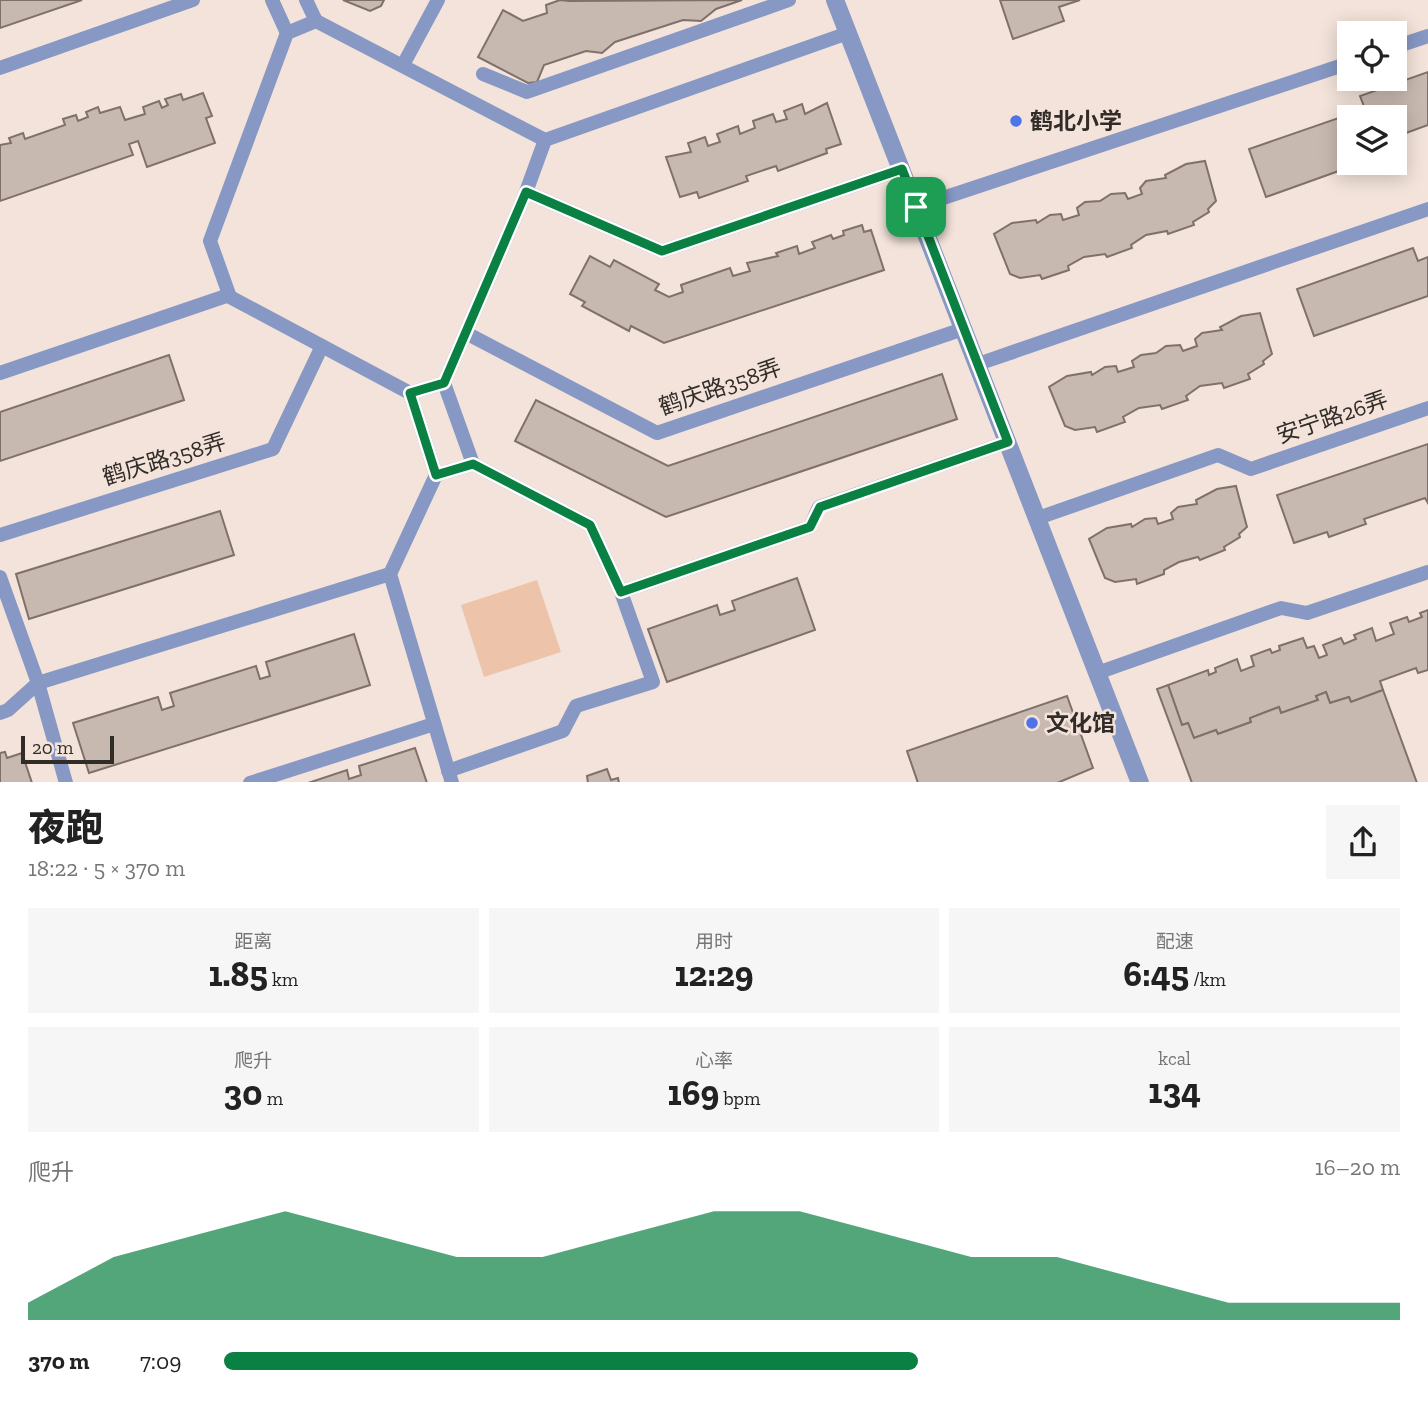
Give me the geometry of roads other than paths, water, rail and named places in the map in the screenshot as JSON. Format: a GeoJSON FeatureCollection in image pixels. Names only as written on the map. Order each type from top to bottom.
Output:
{"type":"FeatureCollection","features":[{"type":"Feature","properties":{"kind":"street"},"geometry":{"type":"LineString","coordinates":[[835,0],[1140,782]]}},
{"type":"Feature","properties":{"kind":"lane"},"geometry":{"type":"LineString","coordinates":[[0,68],[193,0]]}},
{"type":"Feature","properties":{"kind":"lane"},"geometry":{"type":"LineString","coordinates":[[272,0],[287,33],[210,241],[229,295],[410,393],[436,475],[390,574],[450,776],[563,731],[576,706],[653,682],[621,592],[590,525],[473,464],[444,383],[526,192],[545,140]]}},
{"type":"Feature","properties":{"kind":"lane"},"geometry":{"type":"LineString","coordinates":[[306,0],[316,21],[545,140],[848,33]]}},
{"type":"Feature","properties":{"kind":"lane"},"geometry":{"type":"LineString","coordinates":[[403,65],[438,0]]}},
{"type":"Feature","properties":{"kind":"lane"},"geometry":{"type":"LineString","coordinates":[[483,74],[527,92],[789,0]]}},
{"type":"Feature","properties":{"kind":"lane"},"geometry":{"type":"LineString","coordinates":[[287,33],[316,21]]}},
{"type":"Feature","properties":{"kind":"lane"},"geometry":{"type":"LineString","coordinates":[[1407,43],[1428,36]]}},
{"type":"Feature","properties":{"kind":"lane"},"geometry":{"type":"LineString","coordinates":[[916,207],[1337,67]]}},
{"type":"Feature","properties":{"kind":"lane"},"geometry":{"type":"LineString","coordinates":[[526,192],[662,251],[902,169]]}},
{"type":"Feature","properties":{"kind":"lane"},"geometry":{"type":"LineString","coordinates":[[978,364],[1428,209]]}},
{"type":"Feature","properties":{"kind":"lane"},"geometry":{"type":"LineString","coordinates":[[0,373],[229,295]]}},
{"type":"Feature","properties":{"kind":"lane","name":"鹤庆路358弄"},"geometry":{"type":"LineString","coordinates":[[466,333],[657,433],[963,329]]}},
{"type":"Feature","properties":{"kind":"lane","name":"鹤庆路358弄"},"geometry":{"type":"LineString","coordinates":[[0,535],[273,449],[322,346]]}},
{"type":"Feature","properties":{"kind":"lane"},"geometry":{"type":"LineString","coordinates":[[410,393],[444,383]]}},
{"type":"Feature","properties":{"kind":"lane","name":"安宁路26弄"},"geometry":{"type":"LineString","coordinates":[[1038,518],[1219,455],[1251,469],[1428,408]]}},
{"type":"Feature","properties":{"kind":"lane"},"geometry":{"type":"LineString","coordinates":[[621,592],[810,527],[820,507],[1008,442]]}},
{"type":"Feature","properties":{"kind":"lane"},"geometry":{"type":"LineString","coordinates":[[436,475],[473,464]]}},
{"type":"Feature","properties":{"kind":"lane"},"geometry":{"type":"LineString","coordinates":[[1097,673],[1281,608],[1307,613],[1428,572]]}},
{"type":"Feature","properties":{"kind":"lane"},"geometry":{"type":"LineString","coordinates":[[0,713],[8,710],[38,683],[390,574]]}},
{"type":"Feature","properties":{"kind":"lane"},"geometry":{"type":"LineString","coordinates":[[0,578],[38,683],[66,782]]}},
{"type":"Feature","properties":{"kind":"lane"},"geometry":{"type":"LineString","coordinates":[[250,782],[434,724]]}},
{"type":"Feature","properties":{"kind":"place","name":"鹤北小学"},"geometry":{"type":"Point","coordinates":[1016,121]}},
{"type":"Feature","properties":{"kind":"place","name":"文化馆"},"geometry":{"type":"Point","coordinates":[1032,723]}}]}
